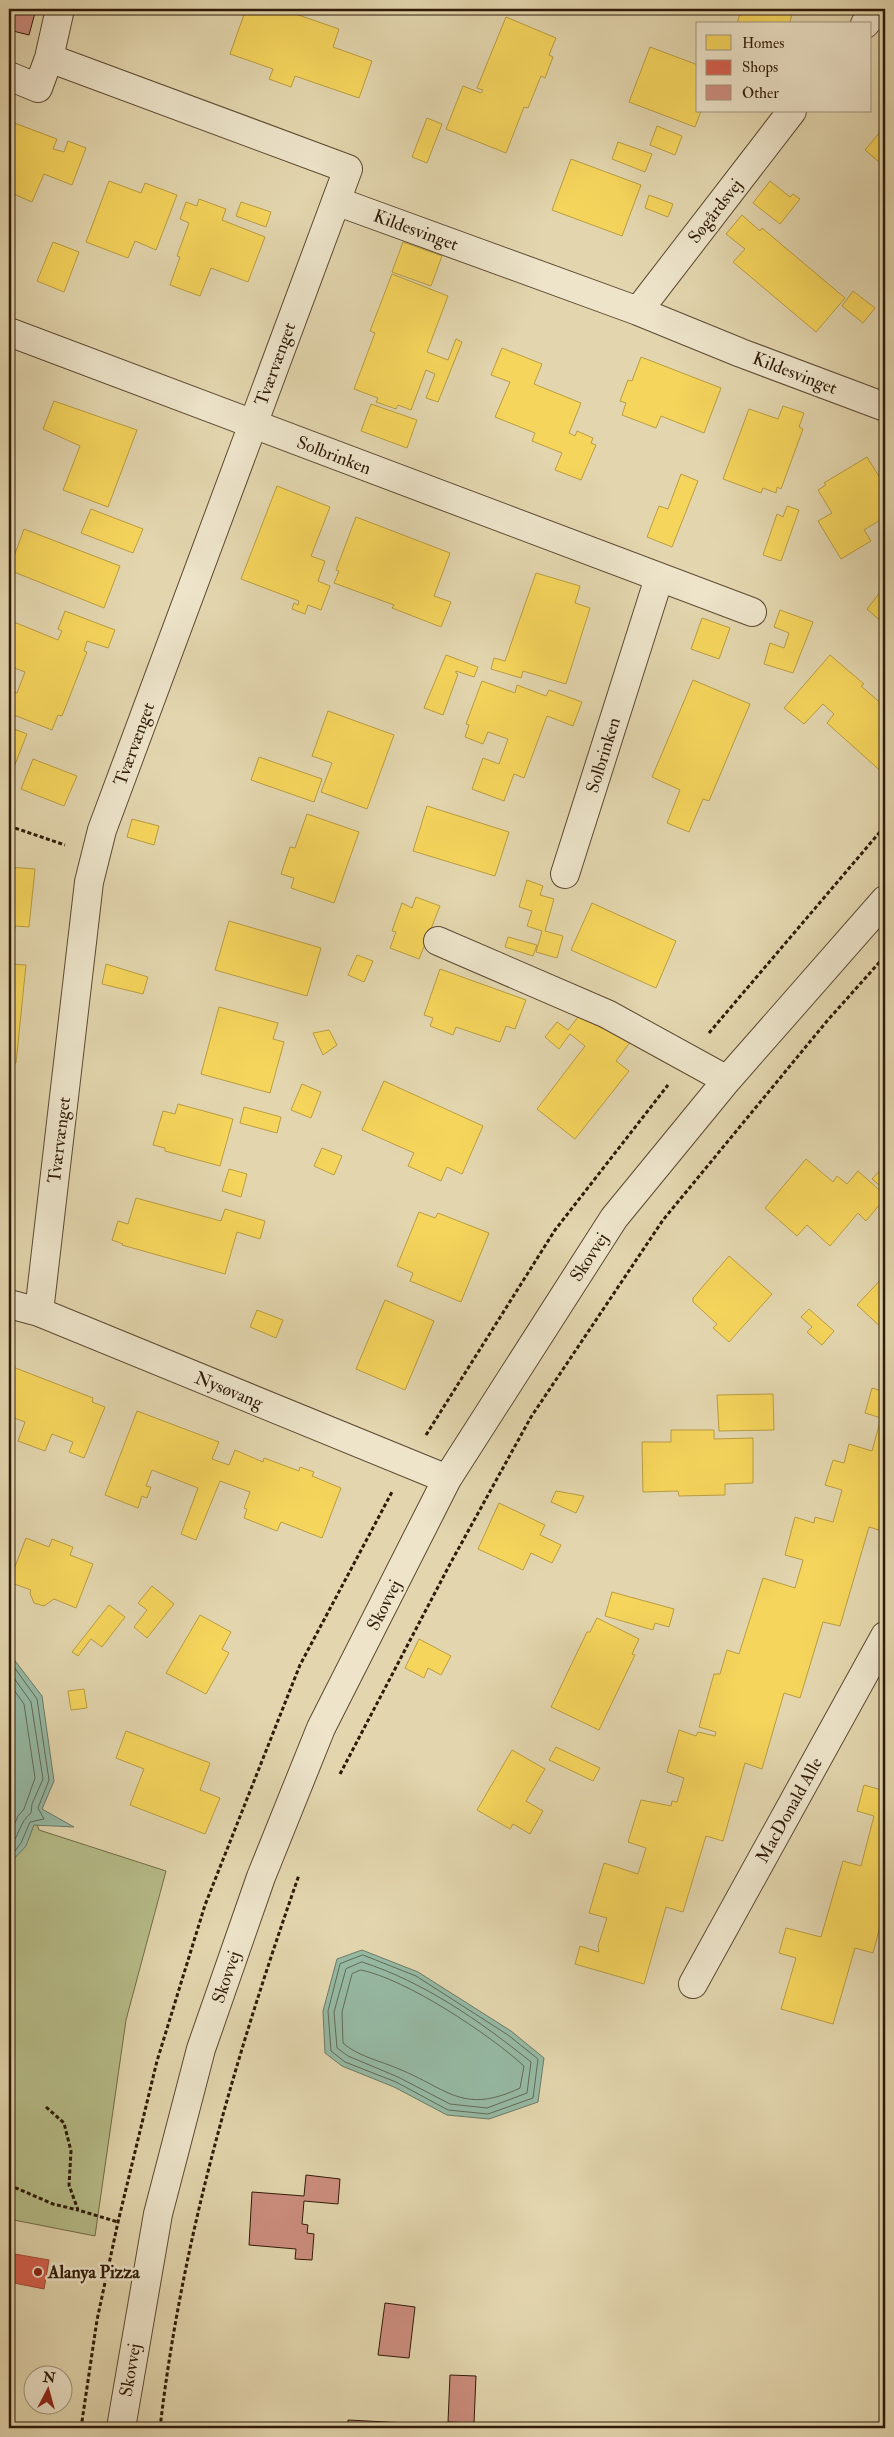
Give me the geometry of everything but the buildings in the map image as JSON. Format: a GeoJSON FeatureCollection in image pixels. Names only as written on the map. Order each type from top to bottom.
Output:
{"type":"FeatureCollection","features":[{"type":"Feature","properties":{"kind":"street"},"geometry":{"type":"LineString","coordinates":[[9,76],[38,88],[48,58],[60,9]]}},
{"type":"Feature","properties":{"kind":"street"},"geometry":{"type":"LineString","coordinates":[[867,22],[878,9]]}},
{"type":"Feature","properties":{"kind":"street"},"geometry":{"type":"LineString","coordinates":[[48,58],[348,169],[336,201]]}},
{"type":"Feature","properties":{"kind":"street","name":"Søgårdsvej"},"geometry":{"type":"LineString","coordinates":[[638,311],[791,112]]}},
{"type":"Feature","properties":{"kind":"street","name":"Kildesvinget"},"geometry":{"type":"LineString","coordinates":[[336,201],[638,311],[741,353],[885,407]]}},
{"type":"Feature","properties":{"kind":"street","name":"Tværvænget"},"geometry":{"type":"LineString","coordinates":[[39,1312],[89,882],[102,830],[336,201]]}},
{"type":"Feature","properties":{"kind":"street","name":"Solbrinken"},"geometry":{"type":"LineString","coordinates":[[9,332],[752,612]]}},
{"type":"Feature","properties":{"kind":"street","name":"Solbrinken"},"geometry":{"type":"LineString","coordinates":[[565,874],[659,578]]}},
{"type":"Feature","properties":{"kind":"street","name":"Skovvej"},"geometry":{"type":"LineString","coordinates":[[121,2428],[155,2232],[201,2049],[261,1877],[321,1728],[447,1479],[614,1218],[727,1080],[885,900]]}},
{"type":"Feature","properties":{"kind":"street"},"geometry":{"type":"LineString","coordinates":[[438,941],[607,1014],[727,1080]]}},
{"type":"Feature","properties":{"kind":"street","name":"Nysøvang"},"geometry":{"type":"LineString","coordinates":[[9,1304],[39,1312],[447,1479]]}},
{"type":"Feature","properties":{"kind":"street","name":"MacDonald Alle"},"geometry":{"type":"LineString","coordinates":[[694,1984],[885,1636]]}},
{"type":"Feature","properties":{"kind":"path"},"geometry":{"type":"LineString","coordinates":[[9,826],[96,855]]}},
{"type":"Feature","properties":{"kind":"path"},"geometry":{"type":"LineString","coordinates":[[338,1777],[450,1564],[531,1417],[663,1220],[828,1021],[885,956]]}},
{"type":"Feature","properties":{"kind":"path"},"geometry":{"type":"LineString","coordinates":[[160,2428],[165,2379],[198,2204],[255,2002],[302,1866]]}},
{"type":"Feature","properties":{"kind":"path"},"geometry":{"type":"LineString","coordinates":[[46,2107],[64,2124],[71,2151],[68,2185],[78,2210]]}},
{"type":"Feature","properties":{"kind":"path"},"geometry":{"type":"LineString","coordinates":[[9,2185],[53,2204],[155,2232],[192,2239]]}},
{"type":"Feature","properties":{"kind":"shaded area"},"geometry":{"type":"Polygon","coordinates":[[[9,1738],[39,1830],[166,1871],[126,2020],[95,2236],[9,2219],[9,1738]]]}},
{"type":"Feature","properties":{"kind":"water"},"geometry":{"type":"Polygon","coordinates":[[[9,1653],[42,1696],[54,1781],[42,1809],[74,1827],[34,1825],[26,1846],[9,1864],[9,1653]]]}},
{"type":"Feature","properties":{"kind":"water"},"geometry":{"type":"Polygon","coordinates":[[[362,1950],[418,1972],[511,2031],[544,2058],[538,2102],[489,2119],[447,2115],[394,2087],[342,2066],[325,2053],[323,2011],[337,1959],[362,1950]]]}},
{"type":"Feature","properties":{"kind":"place","name":"Alanya Pizza"},"geometry":{"type":"Point","coordinates":[38,2272]}}]}
